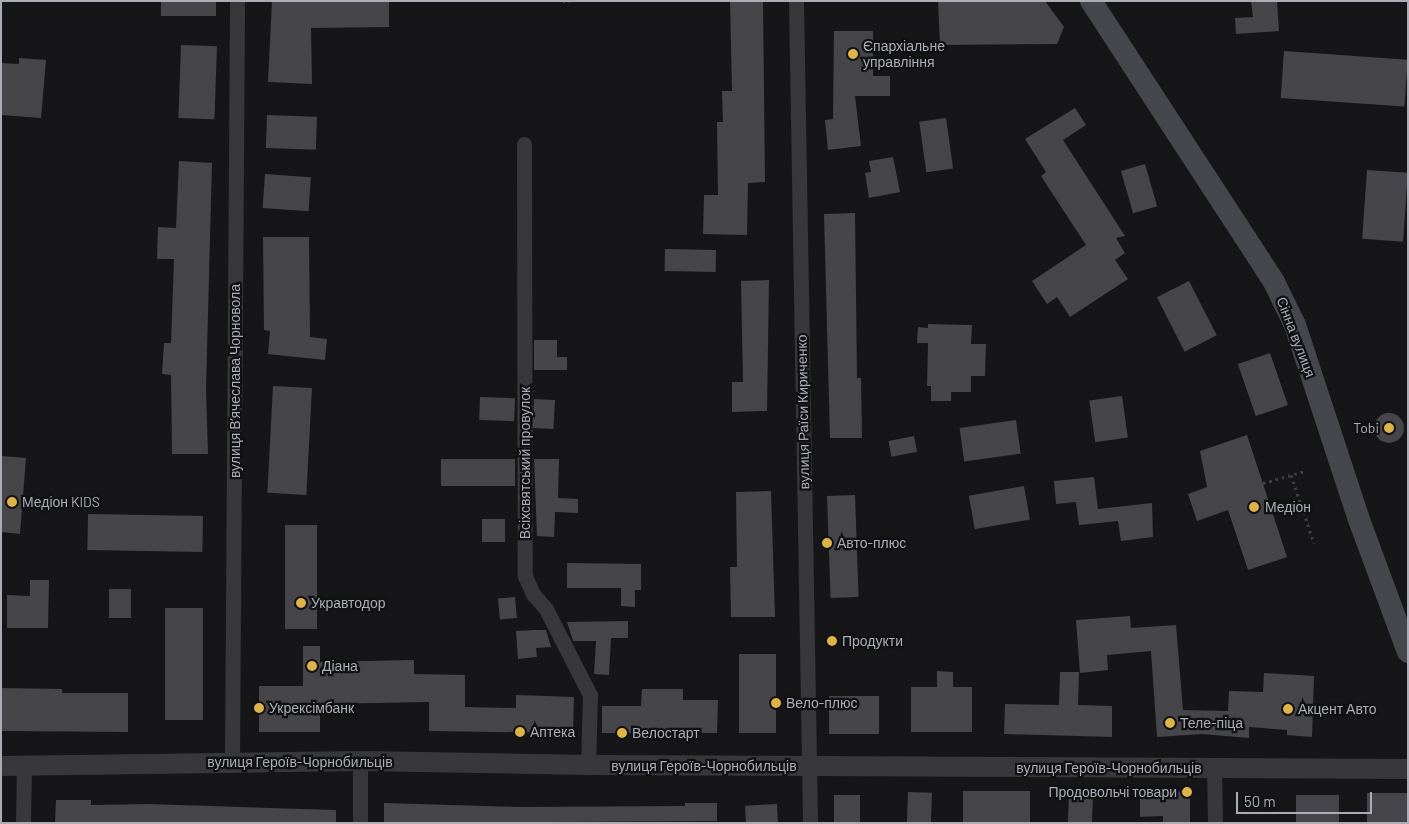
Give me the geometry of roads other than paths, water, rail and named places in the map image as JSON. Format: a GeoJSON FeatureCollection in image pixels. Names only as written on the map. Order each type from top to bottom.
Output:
{"type":"FeatureCollection","features":[{"type":"Feature","properties":{"kind":"main road","name":"Сінна вулиця"},"geometry":{"type":"LineString","coordinates":[[1091,1],[1274,282],[1295,326],[1405,640]]}},
{"type":"Feature","properties":{"kind":"street","name":"вулиця Вʼячеслава Чорновола"},"geometry":{"type":"LineString","coordinates":[[232,761],[238,1]]}},
{"type":"Feature","properties":{"kind":"street","name":"вулиця Раїси Кириченко"},"geometry":{"type":"LineString","coordinates":[[796,1],[810,823]]}},
{"type":"Feature","properties":{"kind":"street","name":"Всіхсвятський провулок"},"geometry":{"type":"LineString","coordinates":[[524,144],[525,576],[533,594],[546,609],[590,695],[588,765]]}},
{"type":"Feature","properties":{"kind":"street","name":"вулиця Героїв-Чорнобильців"},"geometry":{"type":"LineString","coordinates":[[1,766],[232,761],[360,761],[809,767],[1408,768]]}},
{"type":"Feature","properties":{"kind":"street"},"geometry":{"type":"LineString","coordinates":[[360,761],[360,823]]}},
{"type":"Feature","properties":{"kind":"street"},"geometry":{"type":"LineString","coordinates":[[23,823],[24,767]]}},
{"type":"Feature","properties":{"kind":"street"},"geometry":{"type":"LineString","coordinates":[[1214,769],[1215,823]]}},
{"type":"Feature","properties":{"kind":"place","name":"Єпархіальне управління"},"geometry":{"type":"Point","coordinates":[853,54]}},
{"type":"Feature","properties":{"kind":"place","name":"Tobi"},"geometry":{"type":"Point","coordinates":[1389,428]}},
{"type":"Feature","properties":{"kind":"place","name":"Медіон KIDS"},"geometry":{"type":"Point","coordinates":[12,502]}},
{"type":"Feature","properties":{"kind":"place","name":"Медіон"},"geometry":{"type":"Point","coordinates":[1254,507]}},
{"type":"Feature","properties":{"kind":"place","name":"Авто-плюс"},"geometry":{"type":"Point","coordinates":[827,543]}},
{"type":"Feature","properties":{"kind":"place","name":"Укравтодор"},"geometry":{"type":"Point","coordinates":[301,603]}},
{"type":"Feature","properties":{"kind":"place","name":"Продукти"},"geometry":{"type":"Point","coordinates":[832,641]}},
{"type":"Feature","properties":{"kind":"place","name":"Діана"},"geometry":{"type":"Point","coordinates":[312,666]}},
{"type":"Feature","properties":{"kind":"place","name":"Вело-плюс"},"geometry":{"type":"Point","coordinates":[776,703]}},
{"type":"Feature","properties":{"kind":"place","name":"Укрексімбанк"},"geometry":{"type":"Point","coordinates":[259,708]}},
{"type":"Feature","properties":{"kind":"place","name":"Акцент Авто"},"geometry":{"type":"Point","coordinates":[1288,709]}},
{"type":"Feature","properties":{"kind":"place","name":"Теле-піца"},"geometry":{"type":"Point","coordinates":[1170,723]}},
{"type":"Feature","properties":{"kind":"place","name":"Аптека"},"geometry":{"type":"Point","coordinates":[520,732]}},
{"type":"Feature","properties":{"kind":"place","name":"Велостарт"},"geometry":{"type":"Point","coordinates":[622,733]}},
{"type":"Feature","properties":{"kind":"place","name":"Продовольчі товари"},"geometry":{"type":"Point","coordinates":[1187,792]}}]}
